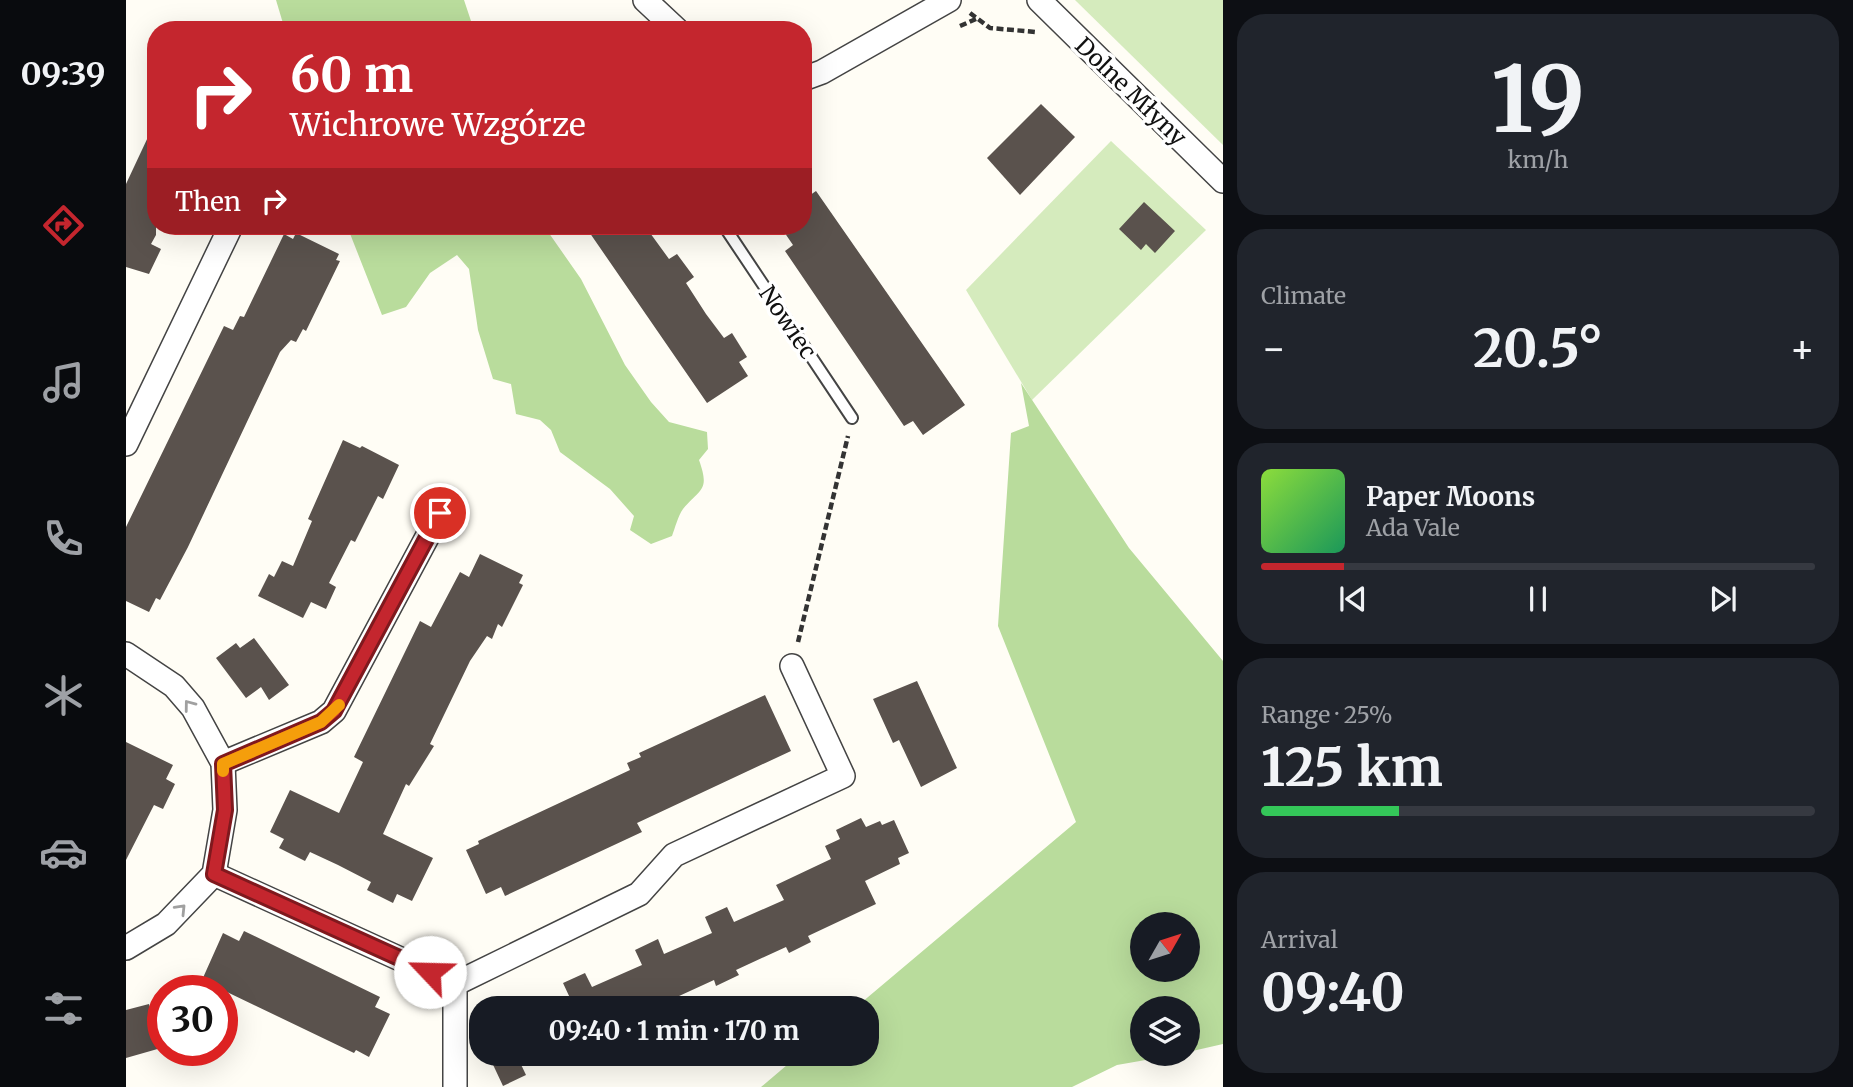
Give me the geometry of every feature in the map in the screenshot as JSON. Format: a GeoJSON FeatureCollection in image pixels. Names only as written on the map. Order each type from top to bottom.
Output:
{"type":"FeatureCollection","features":[{"type":"Feature","properties":{"kind":"street"},"geometry":{"type":"LineString","coordinates":[[645,0],[667,21]]}},
{"type":"Feature","properties":{"kind":"street","name":"Dolne Młyny"},"geometry":{"type":"LineString","coordinates":[[1039,0],[1223,181]]}},
{"type":"Feature","properties":{"kind":"street"},"geometry":{"type":"LineString","coordinates":[[812,75],[958,5]]}},
{"type":"Feature","properties":{"kind":"street"},"geometry":{"type":"LineString","coordinates":[[126,444],[227,235]]}},
{"type":"Feature","properties":{"kind":"street"},"geometry":{"type":"LineString","coordinates":[[223,764],[321,722],[334,711],[440,513]]}},
{"type":"Feature","properties":{"kind":"street"},"geometry":{"type":"LineString","coordinates":[[126,654],[174,686],[193,708],[223,764],[225,810],[214,874],[166,924],[126,948]]}},
{"type":"Feature","properties":{"kind":"street"},"geometry":{"type":"LineString","coordinates":[[455,984],[639,894],[674,855],[843,776],[792,666]]}},
{"type":"Feature","properties":{"kind":"street"},"geometry":{"type":"LineString","coordinates":[[214,874],[455,984]]}},
{"type":"Feature","properties":{"kind":"street"},"geometry":{"type":"LineString","coordinates":[[455,984],[455,1087]]}},
{"type":"Feature","properties":{"kind":"lane","name":"Nowiec"},"geometry":{"type":"LineString","coordinates":[[730,235],[852,418]]}},
{"type":"Feature","properties":{"kind":"path"},"geometry":{"type":"LineString","coordinates":[[958,5],[990,28],[1036,32],[1046,41]]}},
{"type":"Feature","properties":{"kind":"path"},"geometry":{"type":"LineString","coordinates":[[798,643],[846,445]]}},
{"type":"Feature","properties":{"kind":"green space"},"geometry":{"type":"Polygon","coordinates":[[[276,0],[464,0],[471,21],[282,21],[276,0]]]}},
{"type":"Feature","properties":{"kind":"green space"},"geometry":{"type":"Polygon","coordinates":[[[1075,0],[1223,0],[1223,145],[1075,0]]]}},
{"type":"Feature","properties":{"kind":"green space"},"geometry":{"type":"Polygon","coordinates":[[[1111,141],[1206,230],[1032,400],[966,290],[1111,141]]]}},
{"type":"Feature","properties":{"kind":"green space"},"geometry":{"type":"Polygon","coordinates":[[[351,235],[550,235],[581,279],[625,365],[651,402],[669,422],[707,432],[708,449],[699,460],[704,484],[681,512],[672,536],[651,544],[630,530],[634,516],[610,489],[560,452],[551,430],[540,420],[516,414],[511,384],[493,379],[478,330],[469,269],[457,255],[430,273],[406,307],[382,315],[351,235]]]}},
{"type":"Feature","properties":{"kind":"green space"},"geometry":{"type":"Polygon","coordinates":[[[1021,383],[1129,548],[1223,661],[1223,1044],[1200,1049],[1200,996],[1130,996],[1130,1063],[1117,1065],[1072,1087],[761,1087],[786,1066],[879,1066],[879,996],[869,996],[1076,822],[998,626],[1011,433],[1029,426],[1021,383]]]}},
{"type":"Feature","properties":{"kind":"building"},"geometry":{"type":"Polygon","coordinates":[[[1041,104],[1075,137],[1020,195],[987,158],[1041,104]]]}},
{"type":"Feature","properties":{"kind":"building"},"geometry":{"type":"Polygon","coordinates":[[[147,139],[147,235],[156,235],[151,244],[161,249],[149,274],[126,267],[126,184],[147,139]]]}},
{"type":"Feature","properties":{"kind":"building"},"geometry":{"type":"Polygon","coordinates":[[[816,191],[965,405],[923,435],[913,421],[904,426],[785,251],[793,245],[786,235],[812,235],[812,194],[816,191]]]}},
{"type":"Feature","properties":{"kind":"building"},"geometry":{"type":"Polygon","coordinates":[[[1144,202],[1175,231],[1155,253],[1146,244],[1141,250],[1119,229],[1144,202]]]}},
{"type":"Feature","properties":{"kind":"building"},"geometry":{"type":"Polygon","coordinates":[[[284,235],[293,239],[295,235],[300,235],[339,254],[336,260],[340,261],[306,331],[303,329],[296,342],[291,340],[280,352],[188,547],[160,600],[156,598],[149,612],[126,601],[126,527],[224,326],[233,330],[240,316],[244,317],[284,235]]]}},
{"type":"Feature","properties":{"kind":"building"},"geometry":{"type":"Polygon","coordinates":[[[591,235],[652,235],[669,259],[677,254],[694,277],[686,283],[706,314],[724,338],[732,333],[747,357],[739,362],[748,376],[707,403],[591,235]]]}},
{"type":"Feature","properties":{"kind":"building"},"geometry":{"type":"Polygon","coordinates":[[[343,440],[360,448],[362,446],[399,465],[383,499],[378,496],[355,542],[351,540],[329,583],[336,587],[326,609],[311,602],[303,618],[258,596],[269,574],[274,577],[282,561],[293,566],[312,521],[308,519],[343,440]]]}},
{"type":"Feature","properties":{"kind":"building"},"geometry":{"type":"Polygon","coordinates":[[[480,554],[523,575],[519,583],[523,585],[502,627],[498,624],[492,639],[487,636],[470,661],[430,744],[434,746],[409,786],[406,784],[383,834],[433,858],[412,901],[397,894],[393,903],[367,890],[371,882],[338,865],[310,852],[305,861],[279,848],[284,839],[270,832],[290,790],[339,813],[363,762],[354,757],[420,621],[431,627],[460,572],[469,577],[480,554]]]}},
{"type":"Feature","properties":{"kind":"building"},"geometry":{"type":"Polygon","coordinates":[[[254,638],[289,685],[269,700],[261,687],[246,698],[216,658],[236,643],[240,648],[254,638]]]}},
{"type":"Feature","properties":{"kind":"building"},"geometry":{"type":"Polygon","coordinates":[[[917,681],[957,768],[921,787],[899,740],[893,743],[873,699],[917,681]]]}},
{"type":"Feature","properties":{"kind":"building"},"geometry":{"type":"Polygon","coordinates":[[[765,695],[791,751],[637,823],[642,832],[505,896],[501,887],[486,894],[466,850],[479,844],[478,841],[630,770],[627,763],[641,757],[639,753],[765,695]]]}},
{"type":"Feature","properties":{"kind":"building"},"geometry":{"type":"Polygon","coordinates":[[[126,742],[173,765],[166,779],[175,784],[163,809],[154,805],[126,860],[126,742]]]}},
{"type":"Feature","properties":{"kind":"building"},"geometry":{"type":"Polygon","coordinates":[[[861,818],[866,827],[880,821],[882,825],[894,820],[909,853],[898,858],[900,864],[865,881],[876,904],[808,936],[811,942],[789,953],[786,947],[736,970],[739,975],[716,986],[714,980],[679,996],[569,996],[563,983],[585,973],[592,987],[642,965],[635,950],[658,939],[664,954],[712,933],[705,917],[727,907],[734,922],[784,900],[776,885],[831,859],[825,846],[840,839],[836,830],[861,818]]]}},
{"type":"Feature","properties":{"kind":"building"},"geometry":{"type":"Polygon","coordinates":[[[244,931],[380,997],[375,1007],[390,1014],[369,1057],[356,1050],[354,1053],[238,997],[238,975],[204,975],[223,933],[239,941],[244,931]]]}},
{"type":"Feature","properties":{"kind":"building"},"geometry":{"type":"Polygon","coordinates":[[[147,1005],[147,1052],[126,1058],[126,1010],[147,1005]]]}},
{"type":"Feature","properties":{"kind":"building"},"geometry":{"type":"Polygon","coordinates":[[[494,1066],[522,1066],[526,1075],[503,1086],[494,1066]]]}},
{"type":"Feature","properties":{"kind":"slow traffic"},"geometry":{"type":"LineString","coordinates":[[223,771],[223,764],[321,722],[339,705]]}},
{"type":"Feature","properties":{"kind":"route"},"geometry":{"type":"LineString","coordinates":[[430,972],[214,874],[225,810],[223,764],[321,722],[334,711],[440,513]]}}]}
